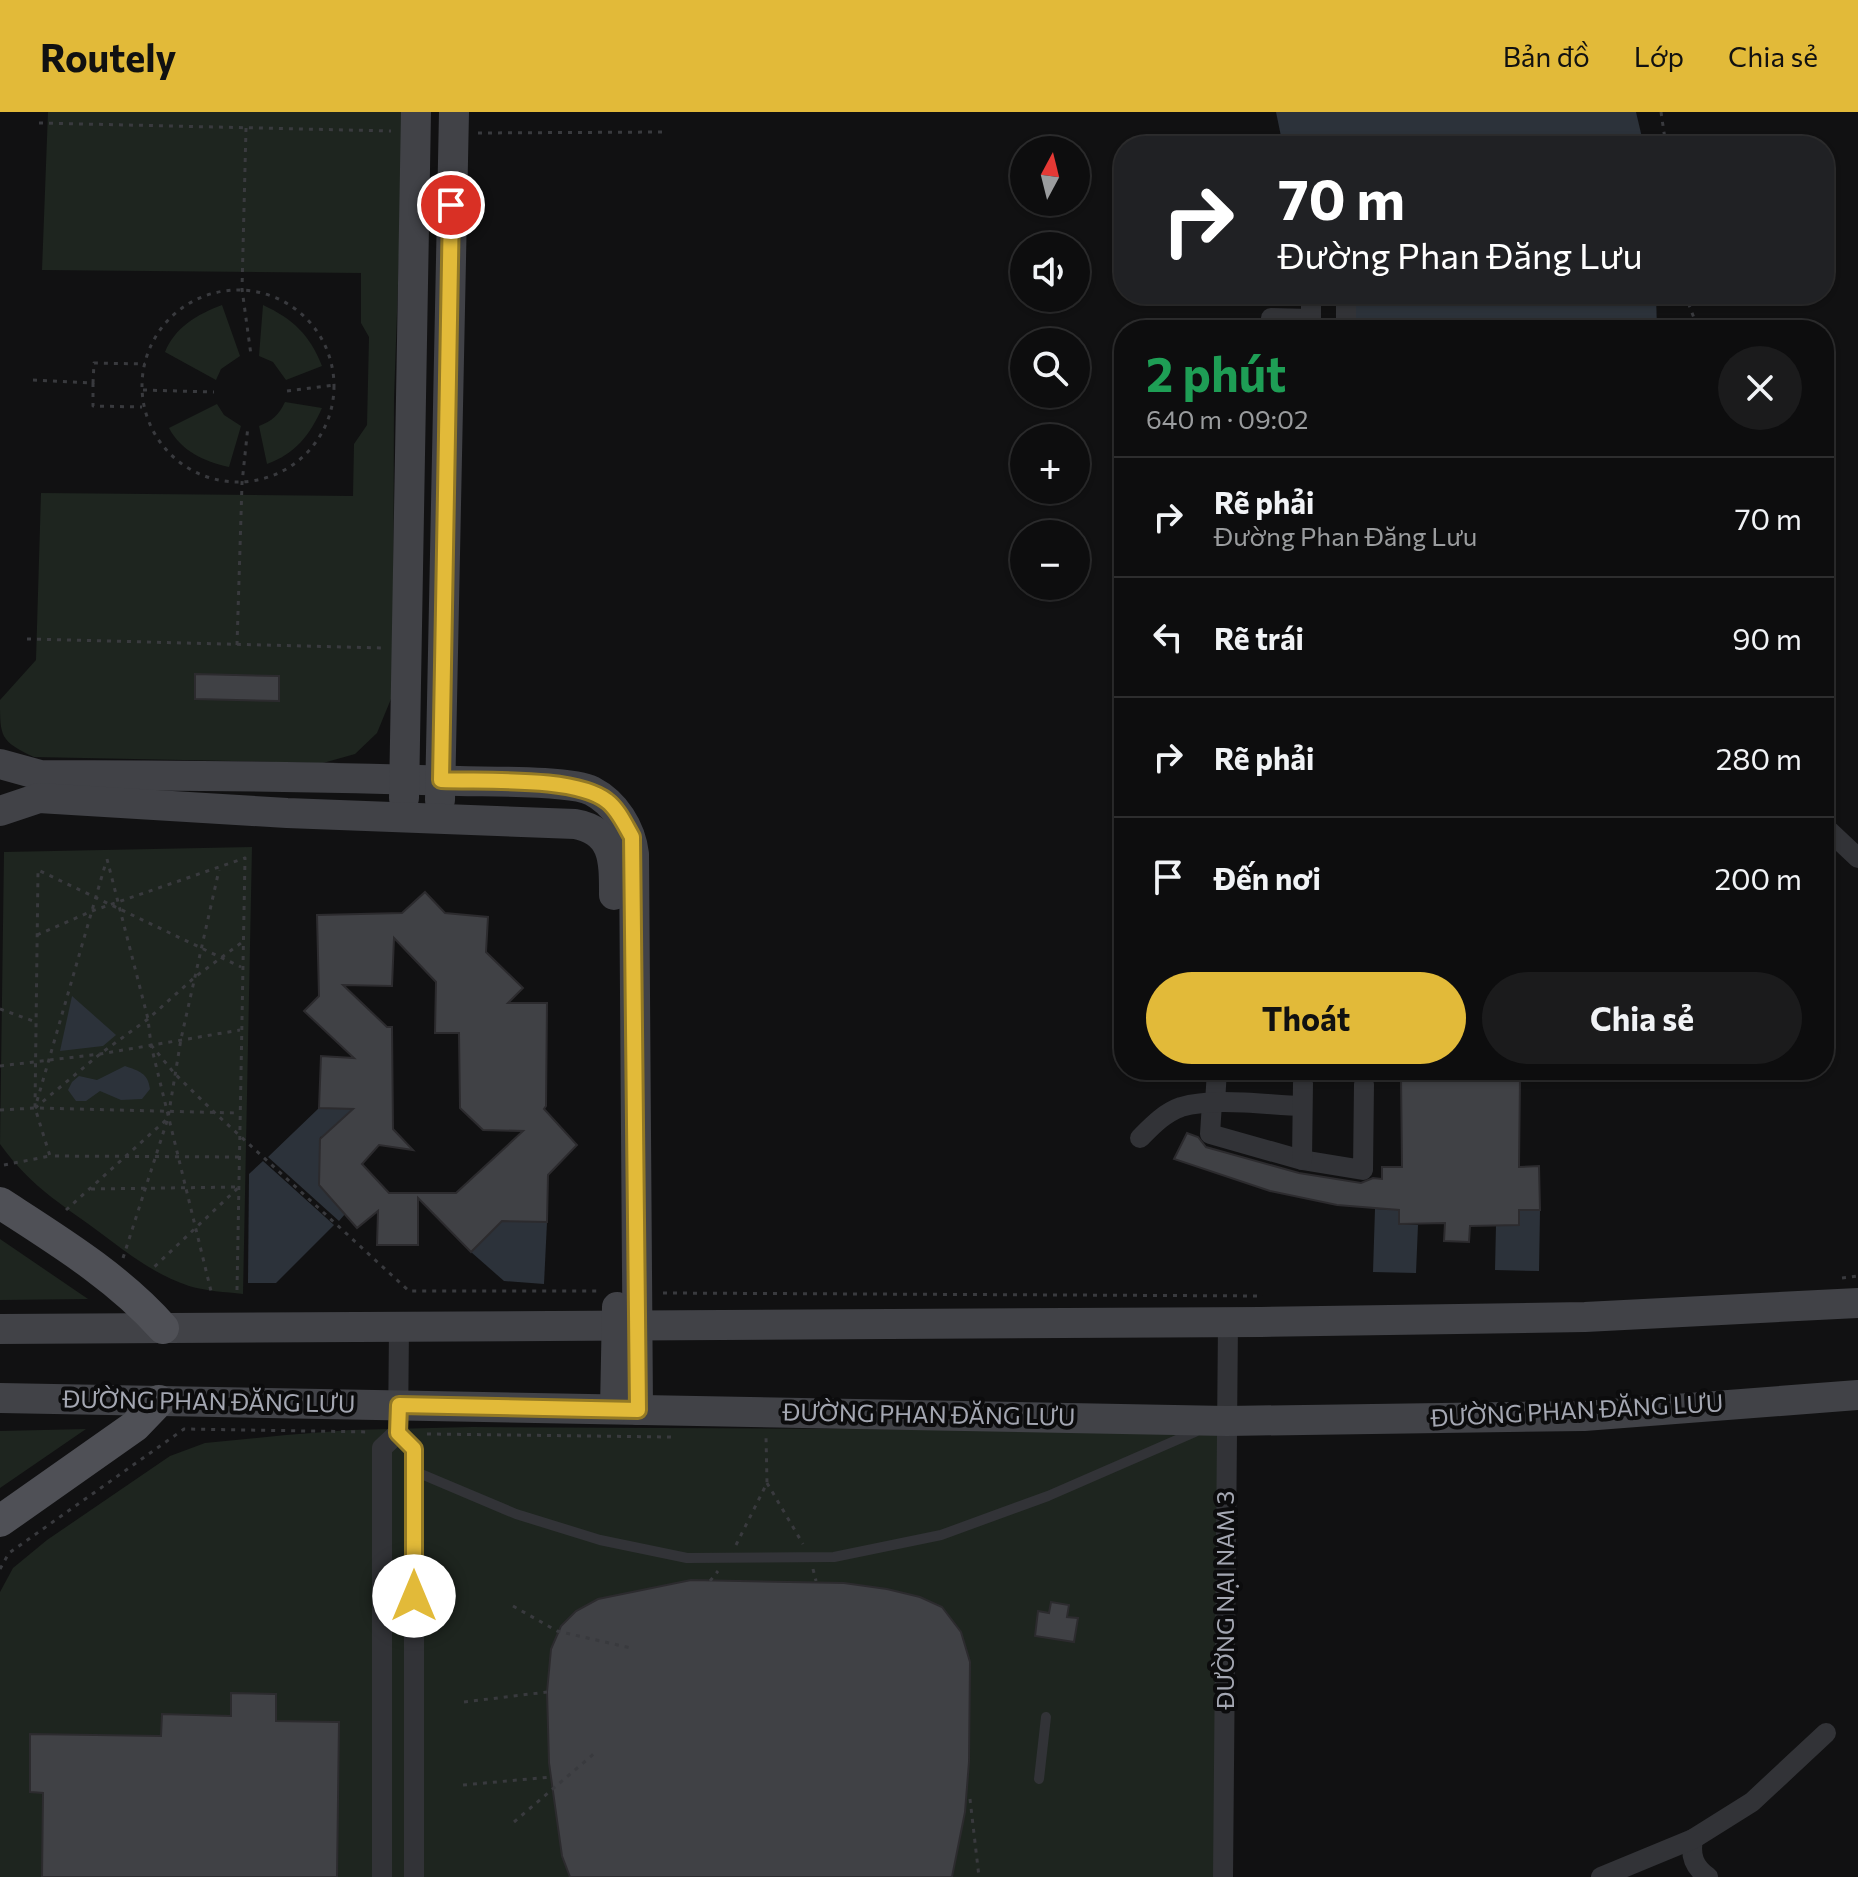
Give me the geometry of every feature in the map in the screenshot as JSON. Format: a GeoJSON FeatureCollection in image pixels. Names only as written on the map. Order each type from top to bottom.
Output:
{"type":"FeatureCollection","features":[{"type":"Feature","properties":{"kind":"main road"},"geometry":{"type":"LineString","coordinates":[[0,1203],[57,1240],[138,1301],[163,1328]]}},
{"type":"Feature","properties":{"kind":"main road"},"geometry":{"type":"LineString","coordinates":[[0,1521],[135,1426],[159,1401]]}},
{"type":"Feature","properties":{"kind":"street"},"geometry":{"type":"LineString","coordinates":[[403,816],[412,229],[406,122]]}},
{"type":"Feature","properties":{"kind":"street"},"geometry":{"type":"LineString","coordinates":[[439,818],[450,229],[464,122]]}},
{"type":"Feature","properties":{"kind":"street"},"geometry":{"type":"LineString","coordinates":[[412,229],[450,229]]}},
{"type":"Feature","properties":{"kind":"street"},"geometry":{"type":"LineString","coordinates":[[1271,318],[1284,320]]}},
{"type":"Feature","properties":{"kind":"street"},"geometry":{"type":"LineString","coordinates":[[408,555],[445,555]]}},
{"type":"Feature","properties":{"kind":"street"},"geometry":{"type":"LineString","coordinates":[[0,764],[40,775],[289,775],[537,783],[589,789],[610,803],[632,837],[636,1293],[627,1326]]}},
{"type":"Feature","properties":{"kind":"street"},"geometry":{"type":"LineString","coordinates":[[0,811],[39,798],[287,813],[535,821],[587,826],[602,835],[614,859],[627,1326],[626,1410]]}},
{"type":"Feature","properties":{"kind":"street"},"geometry":{"type":"LineString","coordinates":[[1834,835],[1858,858]]}},
{"type":"Feature","properties":{"kind":"street"},"geometry":{"type":"LineString","coordinates":[[1216,1080],[1210,1134],[1302,1160],[1363,1170],[1364,1084]]}},
{"type":"Feature","properties":{"kind":"street"},"geometry":{"type":"LineString","coordinates":[[1302,1160],[1303,1083]]}},
{"type":"Feature","properties":{"kind":"street"},"geometry":{"type":"LineString","coordinates":[[1140,1138],[1167,1114],[1181,1107],[1213,1103],[1302,1106]]}},
{"type":"Feature","properties":{"kind":"street"},"geometry":{"type":"LineString","coordinates":[[0,1329],[1585,1317],[1850,1290]]}},
{"type":"Feature","properties":{"kind":"street","name":"ĐƯỜNG NẠI NAM 3"},"geometry":{"type":"LineString","coordinates":[[1223,1877],[1228,1322]]}},
{"type":"Feature","properties":{"kind":"street"},"geometry":{"type":"LineString","coordinates":[[382,1877],[382,1448],[398,1419],[399,1327]]}},
{"type":"Feature","properties":{"kind":"street","name":"ĐƯỜNG PHAN ĐĂNG LƯU"},"geometry":{"type":"LineString","coordinates":[[0,1398],[159,1401],[398,1419],[626,1410],[1227,1421],[1584,1416],[1858,1395]]}},
{"type":"Feature","properties":{"kind":"street"},"geometry":{"type":"LineString","coordinates":[[398,1419],[414,1449],[414,1877]]}},
{"type":"Feature","properties":{"kind":"street"},"geometry":{"type":"LineString","coordinates":[[1601,1877],[1693,1839],[1752,1802],[1826,1733]]}},
{"type":"Feature","properties":{"kind":"street"},"geometry":{"type":"LineString","coordinates":[[1693,1839],[1691,1852],[1694,1862],[1708,1877]]}},
{"type":"Feature","properties":{"kind":"lane"},"geometry":{"type":"LineString","coordinates":[[414,1471],[516,1514],[614,1543],[687,1558],[834,1557],[941,1535],[1048,1496],[1184,1435],[1227,1421]]}},
{"type":"Feature","properties":{"kind":"lane"},"geometry":{"type":"LineString","coordinates":[[1039,1779],[1046,1717]]}},
{"type":"Feature","properties":{"kind":"path"},"geometry":{"type":"LineString","coordinates":[[1661,112],[1665,136]]}},
{"type":"Feature","properties":{"kind":"path"},"geometry":{"type":"LineString","coordinates":[[39,123],[246,128],[406,122]]}},
{"type":"Feature","properties":{"kind":"path"},"geometry":{"type":"LineString","coordinates":[[464,122],[664,132]]}},
{"type":"Feature","properties":{"kind":"path"},"geometry":{"type":"LineString","coordinates":[[246,128],[242,289],[251,355]]}},
{"type":"Feature","properties":{"kind":"path"},"geometry":{"type":"LineString","coordinates":[[242,289],[273,295],[299,311],[320,334],[332,362],[335,393],[327,423],[311,449],[287,469],[242,483],[198,473],[173,457],[155,434],[144,407],[141,377],[149,349],[164,324],[186,304],[213,293],[242,289]]}},
{"type":"Feature","properties":{"kind":"path"},"geometry":{"type":"LineString","coordinates":[[144,407],[93,406],[93,383],[94,363],[145,364]]}},
{"type":"Feature","properties":{"kind":"path"},"geometry":{"type":"LineString","coordinates":[[33,380],[93,383]]}},
{"type":"Feature","properties":{"kind":"path"},"geometry":{"type":"LineString","coordinates":[[287,391],[334,385]]}},
{"type":"Feature","properties":{"kind":"path"},"geometry":{"type":"LineString","coordinates":[[143,390],[214,392]]}},
{"type":"Feature","properties":{"kind":"path"},"geometry":{"type":"LineString","coordinates":[[237,645],[242,483],[248,426]]}},
{"type":"Feature","properties":{"kind":"path"},"geometry":{"type":"LineString","coordinates":[[27,639],[385,648]]}},
{"type":"Feature","properties":{"kind":"path"},"geometry":{"type":"LineString","coordinates":[[37,935],[92,911],[245,858],[237,1290]]}},
{"type":"Feature","properties":{"kind":"path"},"geometry":{"type":"LineString","coordinates":[[35,1108],[107,859],[168,1110]]}},
{"type":"Feature","properties":{"kind":"path"},"geometry":{"type":"LineString","coordinates":[[211,1291],[168,1110],[219,867]]}},
{"type":"Feature","properties":{"kind":"path"},"geometry":{"type":"LineString","coordinates":[[50,1156],[35,1108],[38,870],[241,967]]}},
{"type":"Feature","properties":{"kind":"path"},"geometry":{"type":"LineString","coordinates":[[35,1108],[242,942]]}},
{"type":"Feature","properties":{"kind":"path"},"geometry":{"type":"LineString","coordinates":[[0,1009],[36,1022]]}},
{"type":"Feature","properties":{"kind":"path"},"geometry":{"type":"LineString","coordinates":[[0,1066],[100,1054],[240,1030]]}},
{"type":"Feature","properties":{"kind":"path"},"geometry":{"type":"LineString","coordinates":[[151,1045],[214,1112],[409,1291],[605,1291]]}},
{"type":"Feature","properties":{"kind":"path"},"geometry":{"type":"LineString","coordinates":[[0,1110],[35,1108],[239,1113]]}},
{"type":"Feature","properties":{"kind":"path"},"geometry":{"type":"LineString","coordinates":[[66,1210],[168,1118]]}},
{"type":"Feature","properties":{"kind":"path"},"geometry":{"type":"LineString","coordinates":[[110,1280],[125,1254],[168,1118]]}},
{"type":"Feature","properties":{"kind":"path"},"geometry":{"type":"LineString","coordinates":[[4,1165],[50,1156],[239,1157]]}},
{"type":"Feature","properties":{"kind":"path"},"geometry":{"type":"LineString","coordinates":[[91,1189],[239,1187]]}},
{"type":"Feature","properties":{"kind":"path"},"geometry":{"type":"LineString","coordinates":[[152,1269],[239,1187]]}},
{"type":"Feature","properties":{"kind":"path"},"geometry":{"type":"LineString","coordinates":[[1850,1290],[1858,1276]]}},
{"type":"Feature","properties":{"kind":"path"},"geometry":{"type":"LineString","coordinates":[[636,1293],[1265,1296]]}},
{"type":"Feature","properties":{"kind":"path"},"geometry":{"type":"LineString","coordinates":[[729,1558],[767,1483],[766,1436]]}},
{"type":"Feature","properties":{"kind":"path"},"geometry":{"type":"LineString","coordinates":[[767,1483],[811,1557]]}},
{"type":"Feature","properties":{"kind":"path"},"geometry":{"type":"LineString","coordinates":[[513,1606],[557,1631],[631,1648]]}},
{"type":"Feature","properties":{"kind":"path"},"geometry":{"type":"LineString","coordinates":[[464,1702],[547,1692]]}},
{"type":"Feature","properties":{"kind":"path"},"geometry":{"type":"LineString","coordinates":[[514,1822],[596,1752]]}},
{"type":"Feature","properties":{"kind":"path"},"geometry":{"type":"LineString","coordinates":[[463,1785],[551,1777]]}},
{"type":"Feature","properties":{"kind":"path"},"geometry":{"type":"LineString","coordinates":[[970,1799],[979,1877]]}},
{"type":"Feature","properties":{"kind":"shaded area"},"geometry":{"type":"Polygon","coordinates":[[[48,112],[404,112],[394,399],[393,694],[377,733],[355,754],[323,763],[34,757],[14,747],[4,736],[0,700],[36,660],[41,493],[353,496],[354,444],[367,425],[369,337],[361,323],[361,273],[42,270],[48,112]]]}},
{"type":"Feature","properties":{"kind":"shaded area"},"geometry":{"type":"Polygon","coordinates":[[[1276,112],[1636,112],[1642,136],[1281,136],[1276,112]]]}},
{"type":"Feature","properties":{"kind":"shaded area"},"geometry":{"type":"Polygon","coordinates":[[[1352,304],[1656,304],[1657,320],[1353,320],[1352,304]]]}},
{"type":"Feature","properties":{"kind":"shaded area"},"geometry":{"type":"Polygon","coordinates":[[[222,305],[240,356],[221,369],[216,380],[165,352],[175,335],[188,322],[222,305]]]}},
{"type":"Feature","properties":{"kind":"shaded area"},"geometry":{"type":"Polygon","coordinates":[[[263,305],[299,329],[312,345],[322,366],[286,380],[273,362],[259,356],[263,305]]]}},
{"type":"Feature","properties":{"kind":"shaded area"},"geometry":{"type":"Polygon","coordinates":[[[285,402],[322,408],[300,442],[286,455],[267,464],[259,426],[275,417],[285,402]]]}},
{"type":"Feature","properties":{"kind":"shaded area"},"geometry":{"type":"Polygon","coordinates":[[[217,404],[224,415],[241,426],[229,467],[194,454],[180,443],[169,428],[217,404]]]}},
{"type":"Feature","properties":{"kind":"shaded area"},"geometry":{"type":"Polygon","coordinates":[[[252,847],[243,1294],[189,1286],[148,1266],[38,1186],[0,1144],[4,852],[252,847]]]}},
{"type":"Feature","properties":{"kind":"shaded area"},"geometry":{"type":"Polygon","coordinates":[[[72,996],[116,1035],[103,1046],[60,1051],[72,996]]]}},
{"type":"Feature","properties":{"kind":"shaded area"},"geometry":{"type":"Polygon","coordinates":[[[125,1066],[139,1071],[147,1079],[150,1089],[142,1099],[121,1100],[100,1091],[86,1101],[76,1101],[68,1090],[79,1076],[97,1080],[125,1066]]]}},
{"type":"Feature","properties":{"kind":"shaded area"},"geometry":{"type":"Polygon","coordinates":[[[319,1108],[353,1109],[341,1134],[320,1137],[319,1182],[345,1214],[339,1221],[268,1157],[319,1108]]]}},
{"type":"Feature","properties":{"kind":"shaded area"},"geometry":{"type":"Polygon","coordinates":[[[263,1161],[334,1225],[276,1283],[248,1283],[249,1174],[263,1161]]]}},
{"type":"Feature","properties":{"kind":"shaded area"},"geometry":{"type":"Polygon","coordinates":[[[1375,1209],[1399,1210],[1399,1224],[1418,1225],[1416,1273],[1373,1272],[1375,1209]]]}},
{"type":"Feature","properties":{"kind":"shaded area"},"geometry":{"type":"Polygon","coordinates":[[[1519,1210],[1540,1210],[1539,1271],[1495,1270],[1496,1225],[1518,1225],[1519,1210]]]}},
{"type":"Feature","properties":{"kind":"shaded area"},"geometry":{"type":"Polygon","coordinates":[[[502,1221],[547,1222],[544,1284],[504,1281],[471,1252],[502,1221]]]}},
{"type":"Feature","properties":{"kind":"shaded area"},"geometry":{"type":"Polygon","coordinates":[[[0,1239],[88,1299],[0,1300],[0,1239]]]}},
{"type":"Feature","properties":{"kind":"shaded area"},"geometry":{"type":"Polygon","coordinates":[[[472,1427],[1218,1431],[1215,1877],[0,1877],[0,1592],[13,1568],[47,1540],[170,1456],[205,1443],[350,1430],[472,1427]]]}},
{"type":"Feature","properties":{"kind":"shaded area"},"geometry":{"type":"Polygon","coordinates":[[[86,1429],[0,1488],[0,1431],[86,1429]]]}},
{"type":"Feature","properties":{"kind":"building"},"geometry":{"type":"Polygon","coordinates":[[[195,674],[279,676],[279,701],[195,699],[195,674]]]}},
{"type":"Feature","properties":{"kind":"building"},"geometry":{"type":"Polygon","coordinates":[[[425,892],[445,913],[488,917],[486,952],[523,988],[508,1003],[547,1003],[544,1109],[577,1145],[548,1175],[547,1222],[502,1221],[471,1252],[418,1198],[418,1245],[377,1245],[378,1211],[357,1228],[319,1185],[320,1139],[353,1109],[319,1108],[321,1056],[354,1058],[304,1011],[319,996],[317,915],[402,913],[425,892]],[[394,938],[392,986],[343,985],[387,1027],[392,1027],[393,1129],[413,1150],[379,1145],[362,1164],[389,1193],[456,1193],[523,1131],[483,1130],[460,1108],[459,1033],[435,1033],[436,982],[394,938]]]}},
{"type":"Feature","properties":{"kind":"building"},"geometry":{"type":"Polygon","coordinates":[[[1401,1080],[1520,1080],[1519,1167],[1539,1166],[1540,1210],[1519,1210],[1519,1225],[1470,1226],[1469,1242],[1444,1241],[1445,1223],[1399,1224],[1399,1210],[1337,1205],[1270,1191],[1174,1159],[1187,1133],[1198,1137],[1206,1147],[1299,1173],[1361,1183],[1373,1178],[1382,1179],[1382,1167],[1402,1167],[1401,1080]]]}},
{"type":"Feature","properties":{"kind":"building"},"geometry":{"type":"Polygon","coordinates":[[[691,1580],[844,1583],[920,1597],[942,1607],[961,1632],[970,1662],[965,1812],[952,1877],[570,1877],[562,1856],[549,1763],[547,1692],[551,1649],[561,1626],[576,1611],[598,1599],[691,1580]]]}},
{"type":"Feature","properties":{"kind":"building"},"geometry":{"type":"Polygon","coordinates":[[[1051,1602],[1069,1605],[1067,1617],[1078,1618],[1074,1642],[1035,1636],[1038,1611],[1049,1613],[1051,1602]]]}},
{"type":"Feature","properties":{"kind":"building"},"geometry":{"type":"Polygon","coordinates":[[[231,1693],[276,1694],[276,1721],[339,1722],[337,1877],[42,1877],[43,1793],[30,1792],[30,1734],[161,1736],[162,1714],[231,1716],[231,1693]]]}},
{"type":"Feature","properties":{"kind":"route"},"geometry":{"type":"LineString","coordinates":[[414,1596],[414,1449],[398,1433],[399,1405],[638,1410],[632,837],[610,803],[589,789],[537,783],[441,780],[451,205]]}}]}
